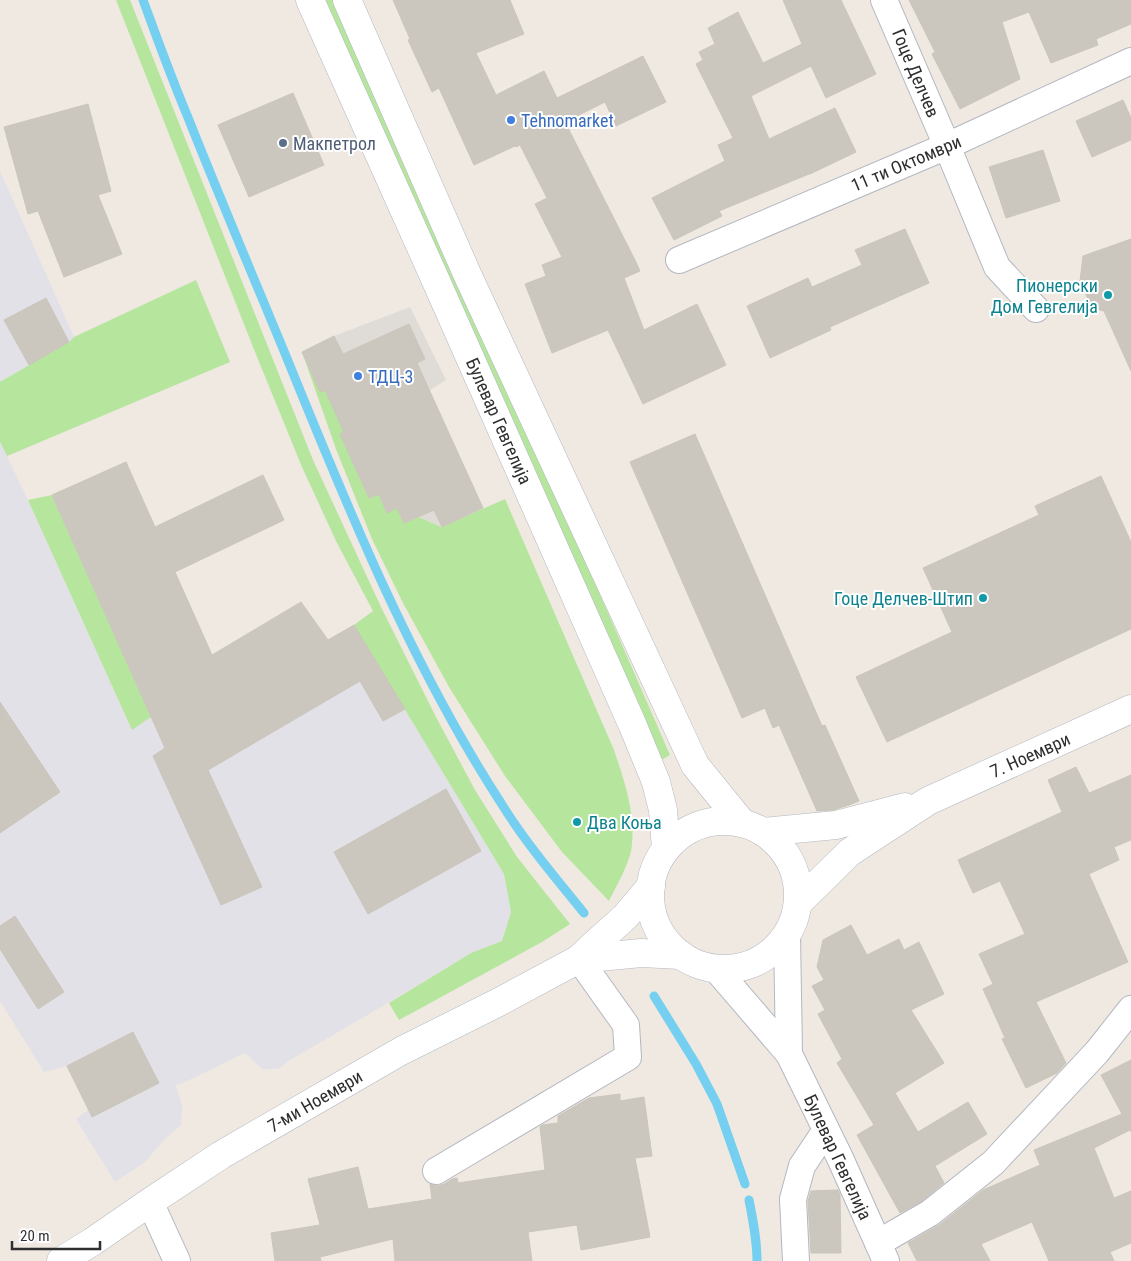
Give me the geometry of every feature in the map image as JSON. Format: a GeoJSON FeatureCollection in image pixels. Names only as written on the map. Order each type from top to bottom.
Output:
{"type":"FeatureCollection","features":[{"type":"Feature","properties":{"kind":"main road","name":"Булевар Гевгелија"},"geometry":{"type":"LineString","coordinates":[[310,0],[641,744],[656,782],[663,810],[666,849]]}},
{"type":"Feature","properties":{"kind":"main road","name":"Булевар Гевгелија"},"geometry":{"type":"LineString","coordinates":[[348,0],[472,285],[695,765],[753,827]]}},
{"type":"Feature","properties":{"kind":"main road","name":"7. Ноември"},"geometry":{"type":"LineString","coordinates":[[798,903],[850,852],[928,801],[1131,709]]}},
{"type":"Feature","properties":{"kind":"main road","name":"7. Ноември"},"geometry":{"type":"LineString","coordinates":[[753,827],[836,825],[928,801]]}},
{"type":"Feature","properties":{"kind":"main road"},"geometry":{"type":"LineString","coordinates":[[722,821],[753,827],[779,845],[791,862],[797,882],[798,903],[794,919],[787,934],[774,950],[756,962],[736,968],[716,969],[697,964],[680,955],[667,941],[656,924],[651,905],[651,886],[656,866],[666,849],[682,834],[701,825],[722,821]]}},
{"type":"Feature","properties":{"kind":"main road"},"geometry":{"type":"LineString","coordinates":[[579,959],[625,917],[651,886]]}},
{"type":"Feature","properties":{"kind":"main road"},"geometry":{"type":"LineString","coordinates":[[579,959],[641,953],[680,955]]}},
{"type":"Feature","properties":{"kind":"main road","name":"7-ми Ноември"},"geometry":{"type":"LineString","coordinates":[[61,1261],[222,1155],[401,1051],[579,959]]}},
{"type":"Feature","properties":{"kind":"street","name":"Гоце Делчев"},"geometry":{"type":"LineString","coordinates":[[884,0],[948,146],[997,267],[1036,309]]}},
{"type":"Feature","properties":{"kind":"street","name":"11 ти Октомври"},"geometry":{"type":"LineString","coordinates":[[679,260],[948,146],[1131,61]]}},
{"type":"Feature","properties":{"kind":"street","name":"Булевар Гевгелија"},"geometry":{"type":"LineString","coordinates":[[787,934],[789,1054]]}},
{"type":"Feature","properties":{"kind":"street"},"geometry":{"type":"LineString","coordinates":[[436,1171],[628,1057],[626,1025],[579,959]]}},
{"type":"Feature","properties":{"kind":"street","name":"Булевар Гевгелија"},"geometry":{"type":"LineString","coordinates":[[716,969],[789,1054],[882,1252]]}},
{"type":"Feature","properties":{"kind":"street"},"geometry":{"type":"LineString","coordinates":[[882,1252],[993,1163],[1097,1052],[1131,1009]]}},
{"type":"Feature","properties":{"kind":"street"},"geometry":{"type":"LineString","coordinates":[[796,1261],[793,1199],[802,1166],[826,1130]]}},
{"type":"Feature","properties":{"kind":"street"},"geometry":{"type":"LineString","coordinates":[[150,1202],[177,1261]]}},
{"type":"Feature","properties":{"kind":"shaded area"},"geometry":{"type":"Polygon","coordinates":[[[0,171],[74,337],[69,342],[0,382],[0,171]]]}},
{"type":"Feature","properties":{"kind":"shaded area"},"geometry":{"type":"Polygon","coordinates":[[[410,307],[446,380],[430,390],[389,409],[442,527],[419,517],[360,389],[425,359],[409,324],[343,354],[334,336],[410,307]]]}},
{"type":"Feature","properties":{"kind":"shaded area"},"geometry":{"type":"Polygon","coordinates":[[[0,442],[132,730],[151,717],[166,710],[337,653],[328,640],[354,625],[504,874],[511,912],[502,941],[471,953],[290,1060],[278,1069],[262,1069],[245,1053],[176,1085],[182,1106],[181,1125],[165,1139],[144,1163],[115,1182],[76,1119],[89,1109],[67,1066],[44,1072],[0,1001],[0,442]]]}},
{"type":"Feature","properties":{"kind":"green space"},"geometry":{"type":"Polygon","coordinates":[[[116,0],[130,0],[313,460],[381,607],[475,790],[517,857],[570,924],[542,942],[399,1020],[389,1003],[471,953],[502,941],[511,912],[504,874],[354,625],[373,611],[336,541],[302,467],[116,0]]]}},
{"type":"Feature","properties":{"kind":"green space"},"geometry":{"type":"Polygon","coordinates":[[[325,0],[341,0],[670,755],[658,762],[325,0]]]}},
{"type":"Feature","properties":{"kind":"green space"},"geometry":{"type":"Polygon","coordinates":[[[196,280],[230,362],[7,456],[0,442],[0,382],[69,342],[74,337],[196,280]]]}},
{"type":"Feature","properties":{"kind":"green space"},"geometry":{"type":"Polygon","coordinates":[[[302,352],[320,392],[358,376],[344,432],[340,434],[369,498],[379,494],[387,512],[397,508],[404,523],[419,517],[442,527],[505,499],[614,750],[625,784],[632,820],[632,844],[620,880],[609,901],[562,852],[505,776],[449,687],[403,603],[372,539],[336,449],[302,352]]]}},
{"type":"Feature","properties":{"kind":"green space"},"geometry":{"type":"Polygon","coordinates":[[[52,495],[151,717],[132,730],[28,500],[52,495]]]}},
{"type":"Feature","properties":{"kind":"building"},"geometry":{"type":"Polygon","coordinates":[[[393,0],[510,0],[524,34],[476,53],[496,95],[544,71],[557,98],[643,56],[666,102],[616,126],[605,102],[565,122],[640,271],[624,278],[644,330],[697,304],[726,365],[643,404],[608,330],[552,353],[525,284],[546,276],[542,265],[562,257],[535,204],[547,198],[520,145],[474,165],[439,88],[432,92],[408,40],[410,39],[393,0]]]}},
{"type":"Feature","properties":{"kind":"building"},"geometry":{"type":"Polygon","coordinates":[[[783,0],[841,0],[876,74],[826,98],[811,66],[751,96],[769,139],[835,108],[856,152],[810,174],[719,211],[722,216],[674,240],[652,198],[725,161],[718,145],[733,138],[696,64],[703,60],[699,52],[715,44],[708,28],[738,12],[763,63],[802,44],[783,0]]]}},
{"type":"Feature","properties":{"kind":"building"},"geometry":{"type":"Polygon","coordinates":[[[909,0],[1131,0],[1131,24],[1096,39],[1098,45],[1051,63],[1029,12],[1002,22],[1020,79],[960,109],[932,54],[935,52],[909,0]]]}},
{"type":"Feature","properties":{"kind":"building"},"geometry":{"type":"Polygon","coordinates":[[[293,93],[324,165],[249,197],[218,125],[293,93]]]}},
{"type":"Feature","properties":{"kind":"building"},"geometry":{"type":"Polygon","coordinates":[[[1123,100],[1131,118],[1131,140],[1092,157],[1076,121],[1123,100]]]}},
{"type":"Feature","properties":{"kind":"building"},"geometry":{"type":"Polygon","coordinates":[[[88,104],[111,191],[98,195],[122,254],[64,277],[38,211],[28,214],[4,127],[88,104]]]}},
{"type":"Feature","properties":{"kind":"building"},"geometry":{"type":"Polygon","coordinates":[[[1043,150],[1060,201],[1006,218],[989,167],[1043,150]]]}},
{"type":"Feature","properties":{"kind":"building"},"geometry":{"type":"Polygon","coordinates":[[[905,229],[929,283],[830,327],[831,330],[770,358],[747,306],[808,278],[812,287],[862,265],[855,250],[905,229]]]}},
{"type":"Feature","properties":{"kind":"building","name":"Пионерски Дом Гевгелија"},"geometry":{"type":"Polygon","coordinates":[[[1131,239],[1131,371],[1104,311],[1092,308],[1080,281],[1083,256],[1131,239]]]}},
{"type":"Feature","properties":{"kind":"building"},"geometry":{"type":"Polygon","coordinates":[[[46,298],[69,342],[29,365],[4,320],[46,298]]]}},
{"type":"Feature","properties":{"kind":"building"},"geometry":{"type":"Polygon","coordinates":[[[409,324],[425,359],[417,363],[483,508],[442,527],[434,510],[404,523],[397,508],[387,513],[379,494],[369,498],[340,434],[344,432],[325,390],[320,392],[302,352],[334,336],[343,354],[409,324]]]}},
{"type":"Feature","properties":{"kind":"building"},"geometry":{"type":"Polygon","coordinates":[[[695,434],[822,726],[825,725],[859,801],[833,810],[817,811],[779,725],[773,728],[765,708],[742,718],[630,462],[695,434]]]}},
{"type":"Feature","properties":{"kind":"building"},"geometry":{"type":"Polygon","coordinates":[[[126,462],[155,527],[263,475],[284,520],[175,572],[212,655],[301,602],[328,640],[354,625],[405,709],[383,721],[360,681],[208,770],[262,887],[221,905],[153,756],[165,748],[52,495],[126,462]]]}},
{"type":"Feature","properties":{"kind":"building","name":"Гоце Делчев-Штип"},"geometry":{"type":"Polygon","coordinates":[[[1101,476],[1131,542],[1131,629],[887,742],[856,677],[952,632],[923,568],[1039,515],[1035,506],[1101,476]]]}},
{"type":"Feature","properties":{"kind":"building"},"geometry":{"type":"Polygon","coordinates":[[[0,702],[60,792],[0,833],[0,702]]]}},
{"type":"Feature","properties":{"kind":"building"},"geometry":{"type":"Polygon","coordinates":[[[1076,767],[1089,793],[1131,775],[1131,840],[1114,847],[1119,860],[1089,874],[1128,962],[1036,1002],[1066,1063],[1057,1073],[1026,1088],[1002,1039],[1005,1038],[983,989],[993,984],[979,954],[1025,934],[1000,881],[973,893],[958,860],[1062,812],[1048,780],[1076,767]]]}},
{"type":"Feature","properties":{"kind":"building"},"geometry":{"type":"Polygon","coordinates":[[[446,789],[481,851],[368,914],[334,852],[446,789]]]}},
{"type":"Feature","properties":{"kind":"building"},"geometry":{"type":"Polygon","coordinates":[[[15,916],[64,992],[38,1009],[0,949],[0,926],[15,916]]]}},
{"type":"Feature","properties":{"kind":"building"},"geometry":{"type":"Polygon","coordinates":[[[851,925],[867,955],[899,939],[904,950],[919,942],[944,994],[911,1010],[944,1063],[895,1093],[918,1132],[968,1102],[987,1134],[935,1166],[944,1183],[922,1201],[900,1213],[857,1135],[874,1125],[837,1063],[842,1059],[818,1014],[825,1010],[812,986],[824,980],[817,967],[823,940],[851,925]]]}},
{"type":"Feature","properties":{"kind":"building"},"geometry":{"type":"Polygon","coordinates":[[[133,1032],[159,1083],[92,1117],[67,1066],[133,1032]]]}},
{"type":"Feature","properties":{"kind":"building"},"geometry":{"type":"Polygon","coordinates":[[[1131,1060],[1131,1132],[1130,1130],[1094,1148],[1114,1198],[1131,1191],[1131,1243],[1110,1252],[1114,1261],[1049,1261],[1032,1222],[981,1244],[990,1261],[917,1261],[908,1243],[939,1225],[983,1190],[1040,1165],[1034,1150],[1122,1114],[1101,1075],[1131,1060]]]}},
{"type":"Feature","properties":{"kind":"building"},"geometry":{"type":"Polygon","coordinates":[[[620,1094],[620,1101],[644,1097],[652,1156],[635,1158],[650,1237],[581,1250],[577,1225],[528,1232],[532,1261],[395,1261],[393,1239],[320,1257],[321,1261],[275,1261],[271,1233],[320,1225],[308,1179],[358,1167],[368,1209],[432,1199],[430,1184],[437,1186],[452,1179],[457,1178],[458,1183],[545,1170],[540,1127],[542,1125],[558,1123],[558,1116],[589,1098],[620,1094]]]}},
{"type":"Feature","properties":{"kind":"building"},"geometry":{"type":"Polygon","coordinates":[[[838,1190],[840,1195],[841,1253],[811,1253],[808,1201],[811,1191],[838,1190]]]}},
{"type":"Feature","properties":{"kind":"waterway"},"geometry":{"type":"LineString","coordinates":[[143,0],[199,145],[333,471],[410,641],[468,750],[501,803],[551,873],[584,913]]}},
{"type":"Feature","properties":{"kind":"waterway"},"geometry":{"type":"LineString","coordinates":[[654,996],[696,1064],[717,1104],[745,1184]]}},
{"type":"Feature","properties":{"kind":"waterway"},"geometry":{"type":"LineString","coordinates":[[749,1200],[756,1238],[757,1261]]}},
{"type":"Feature","properties":{"kind":"place","name":"Tehnomarket"},"geometry":{"type":"Point","coordinates":[511,120]}},
{"type":"Feature","properties":{"kind":"place","name":"Макпетрол"},"geometry":{"type":"Point","coordinates":[283,143]}},
{"type":"Feature","properties":{"kind":"place","name":"Пионерски Дом Гевгелија"},"geometry":{"type":"Point","coordinates":[1108,295]}},
{"type":"Feature","properties":{"kind":"place","name":"ТДЦ-3"},"geometry":{"type":"Point","coordinates":[358,376]}},
{"type":"Feature","properties":{"kind":"place","name":"Гоце Делчев-Штип"},"geometry":{"type":"Point","coordinates":[983,598]}},
{"type":"Feature","properties":{"kind":"place","name":"Два Коња"},"geometry":{"type":"Point","coordinates":[577,822]}}]}
